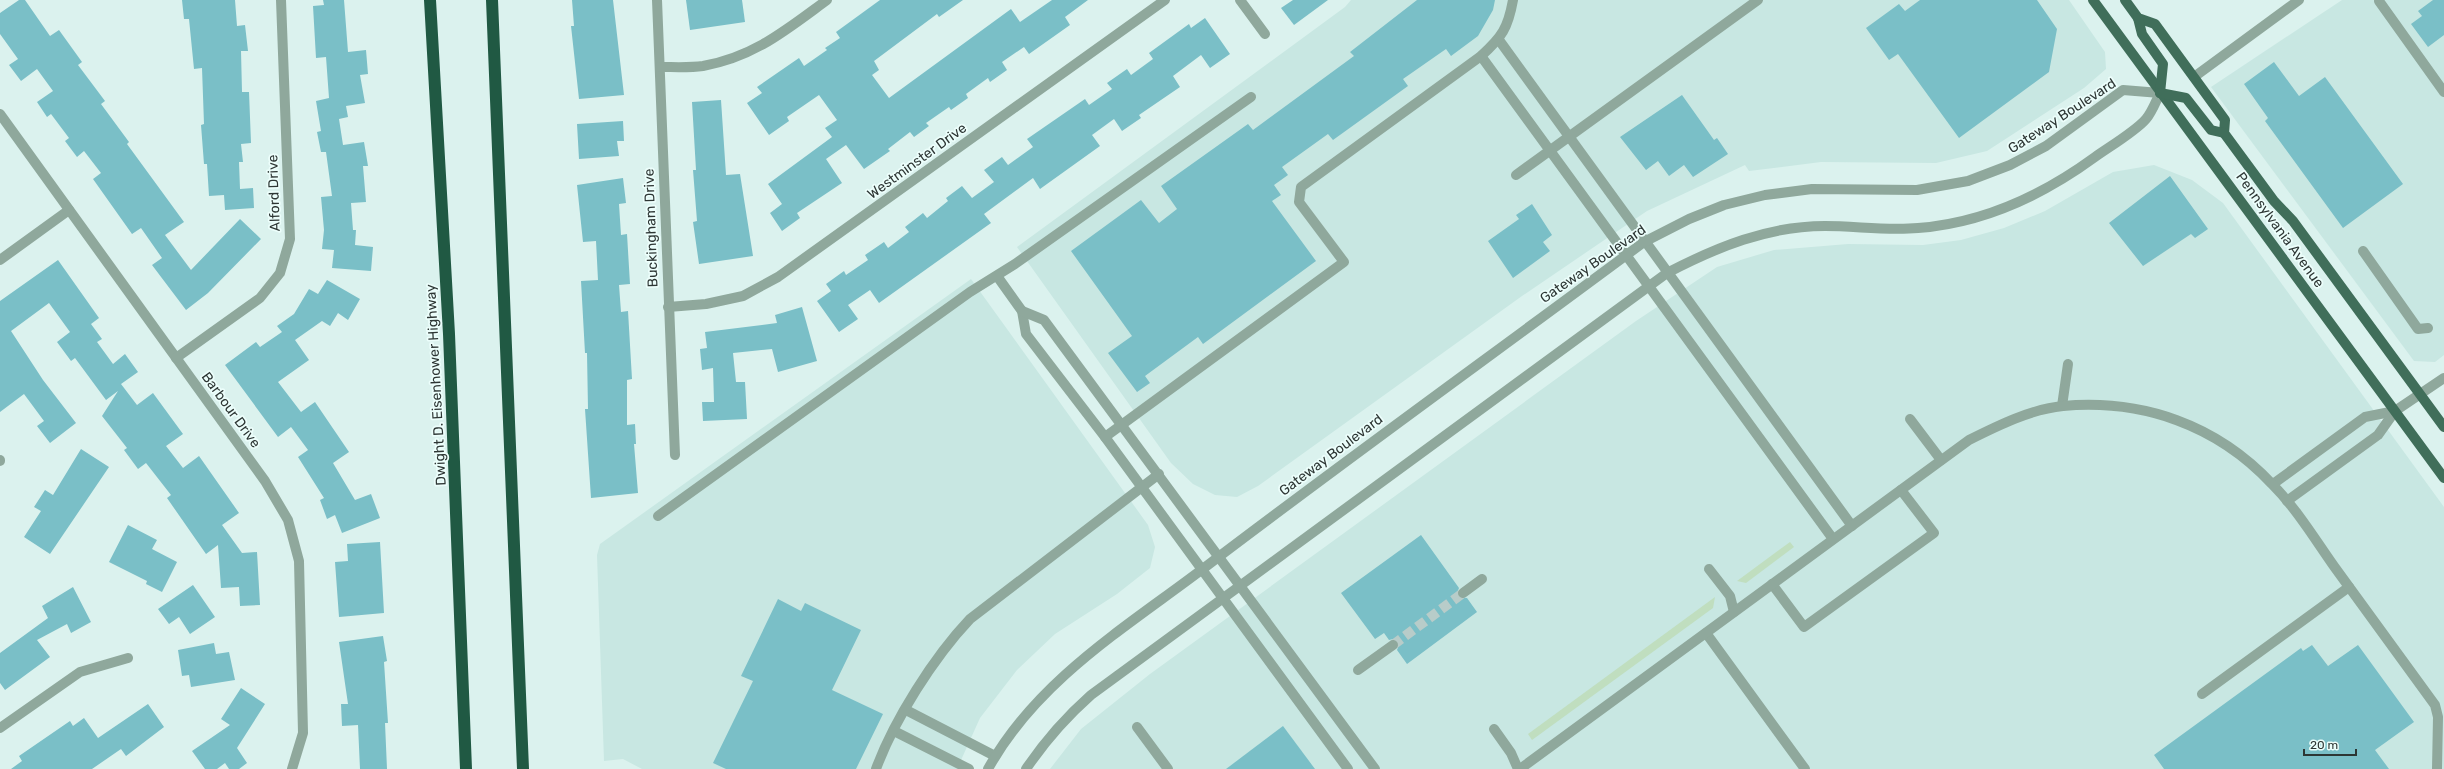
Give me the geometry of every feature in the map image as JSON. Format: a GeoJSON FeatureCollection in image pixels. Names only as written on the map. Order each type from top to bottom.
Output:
{"type":"FeatureCollection","features":[{"type":"Feature","properties":{"kind":"highway","name":"Dwight D. Eisenhower Highway"},"geometry":{"type":"LineString","coordinates":[[430,0],[449,334],[466,769]]}},
{"type":"Feature","properties":{"kind":"highway"},"geometry":{"type":"LineString","coordinates":[[492,0],[523,769]]}},
{"type":"Feature","properties":{"kind":"main road","name":"Pennsylvania Avenue"},"geometry":{"type":"LineString","coordinates":[[2092,0],[2444,478]]}},
{"type":"Feature","properties":{"kind":"main road"},"geometry":{"type":"LineString","coordinates":[[2126,0],[2138,18],[2142,34],[2162,64],[2160,92],[2186,98],[2211,130],[2224,133]]}},
{"type":"Feature","properties":{"kind":"main road","name":"Pennsylvania Avenue"},"geometry":{"type":"LineString","coordinates":[[2138,18],[2155,24],[2225,120],[2224,133],[2274,201],[2293,221],[2444,427]]}},
{"type":"Feature","properties":{"kind":"street","name":"Alford Drive"},"geometry":{"type":"LineString","coordinates":[[176,358],[260,298],[280,273],[290,238],[281,0]]}},
{"type":"Feature","properties":{"kind":"street","name":"Buckingham Drive"},"geometry":{"type":"LineString","coordinates":[[657,0],[675,456]]}},
{"type":"Feature","properties":{"kind":"street"},"geometry":{"type":"LineString","coordinates":[[660,67],[702,66],[742,56],[772,40],[826,0]]}},
{"type":"Feature","properties":{"kind":"street","name":"Westminster Drive"},"geometry":{"type":"LineString","coordinates":[[668,307],[706,304],[743,296],[778,277],[1165,0]]}},
{"type":"Feature","properties":{"kind":"street"},"geometry":{"type":"LineString","coordinates":[[1240,0],[1265,34]]}},
{"type":"Feature","properties":{"kind":"street"},"geometry":{"type":"LineString","coordinates":[[1105,437],[1344,262],[1299,202],[1301,187],[1481,56],[1499,40],[1509,20],[1512,0]]}},
{"type":"Feature","properties":{"kind":"street"},"geometry":{"type":"LineString","coordinates":[[1516,175],[1758,0]]}},
{"type":"Feature","properties":{"kind":"street"},"geometry":{"type":"LineString","coordinates":[[2194,77],[2286,4],[2299,0]]}},
{"type":"Feature","properties":{"kind":"street"},"geometry":{"type":"LineString","coordinates":[[2379,1],[2444,92]]}},
{"type":"Feature","properties":{"kind":"street"},"geometry":{"type":"LineString","coordinates":[[1499,40],[1667,274],[1852,526]]}},
{"type":"Feature","properties":{"kind":"street"},"geometry":{"type":"LineString","coordinates":[[1481,56],[1834,539]]}},
{"type":"Feature","properties":{"kind":"street","name":"Gateway Boulevard"},"geometry":{"type":"LineString","coordinates":[[988,769],[995,756],[1043,695],[1075,666],[1202,570],[1219,555],[1644,242],[1689,219],[1717,208],[1765,195],[1812,189],[1917,190],[1968,181],[2010,165],[2046,146],[2123,90],[2160,92]]}},
{"type":"Feature","properties":{"kind":"street"},"geometry":{"type":"LineString","coordinates":[[1026,769],[1043,743],[1066,717],[1091,695],[1667,274],[1700,256],[1739,240],[1788,229],[1825,226],[1875,229],[1918,228],[1981,216],[2029,199],[2068,177],[2146,120],[2160,92]]}},
{"type":"Feature","properties":{"kind":"street"},"geometry":{"type":"LineString","coordinates":[[658,516],[970,292],[997,276],[1251,97]]}},
{"type":"Feature","properties":{"kind":"street","name":"Barbour Drive"},"geometry":{"type":"LineString","coordinates":[[0,114],[265,482],[288,520],[299,561],[304,692],[304,734],[292,769]]}},
{"type":"Feature","properties":{"kind":"street"},"geometry":{"type":"LineString","coordinates":[[0,260],[70,210]]}},
{"type":"Feature","properties":{"kind":"street"},"geometry":{"type":"LineString","coordinates":[[2363,252],[2418,329],[2428,328]]}},
{"type":"Feature","properties":{"kind":"street"},"geometry":{"type":"LineString","coordinates":[[997,276],[1022,311],[1026,334],[1105,437],[1348,769]]}},
{"type":"Feature","properties":{"kind":"street"},"geometry":{"type":"LineString","coordinates":[[1022,311],[1044,320],[1376,769]]}},
{"type":"Feature","properties":{"kind":"street"},"geometry":{"type":"LineString","coordinates":[[2062,406],[2068,364]]}},
{"type":"Feature","properties":{"kind":"street"},"geometry":{"type":"LineString","coordinates":[[2273,484],[2365,417],[2395,411],[2421,395],[2444,378]]}},
{"type":"Feature","properties":{"kind":"street"},"geometry":{"type":"LineString","coordinates":[[1494,729],[1511,752],[1519,769],[1969,440],[2010,420],[2062,406],[2124,406],[2149,410],[2180,420],[2219,440],[2273,484],[2287,501],[2434,705],[2441,734],[2437,769]]}},
{"type":"Feature","properties":{"kind":"street"},"geometry":{"type":"LineString","coordinates":[[2287,501],[2378,435],[2395,411]]}},
{"type":"Feature","properties":{"kind":"street"},"geometry":{"type":"LineString","coordinates":[[1910,419],[1940,460]]}},
{"type":"Feature","properties":{"kind":"street"},"geometry":{"type":"LineString","coordinates":[[876,769],[894,731],[927,673],[952,638],[970,619],[1141,486],[1159,474]]}},
{"type":"Feature","properties":{"kind":"street"},"geometry":{"type":"LineString","coordinates":[[1772,584],[1804,627],[1934,533],[1901,490]]}},
{"type":"Feature","properties":{"kind":"street"},"geometry":{"type":"LineString","coordinates":[[1710,569],[1730,596],[1734,612]]}},
{"type":"Feature","properties":{"kind":"street"},"geometry":{"type":"LineString","coordinates":[[1463,593],[1482,579]]}},
{"type":"Feature","properties":{"kind":"street"},"geometry":{"type":"LineString","coordinates":[[2202,694],[2349,587]]}},
{"type":"Feature","properties":{"kind":"street"},"geometry":{"type":"LineString","coordinates":[[1706,633],[1806,769]]}},
{"type":"Feature","properties":{"kind":"street"},"geometry":{"type":"LineString","coordinates":[[1358,670],[1392,645]]}},
{"type":"Feature","properties":{"kind":"street"},"geometry":{"type":"LineString","coordinates":[[0,728],[80,672],[128,658]]}},
{"type":"Feature","properties":{"kind":"street"},"geometry":{"type":"LineString","coordinates":[[906,710],[995,756]]}},
{"type":"Feature","properties":{"kind":"street"},"geometry":{"type":"LineString","coordinates":[[1137,727],[1168,769]]}},
{"type":"Feature","properties":{"kind":"street"},"geometry":{"type":"LineString","coordinates":[[894,731],[969,769]]}},
{"type":"Feature","properties":{"kind":"shaded area"},"geometry":{"type":"Polygon","coordinates":[[[1351,0],[2069,0],[2105,52],[2106,69],[2084,88],[1987,151],[1936,163],[1821,162],[1749,171],[1745,165],[1647,211],[1522,296],[1258,486],[1237,497],[1215,495],[1193,484],[1171,463],[1017,247],[1345,7],[1351,0]]]}},
{"type":"Feature","properties":{"kind":"shaded area"},"geometry":{"type":"Polygon","coordinates":[[[2342,0],[2444,0],[2444,355],[2435,362],[2414,361],[2211,87],[2342,0]]]}},
{"type":"Feature","properties":{"kind":"shaded area"},"geometry":{"type":"Polygon","coordinates":[[[2154,165],[2192,180],[2223,203],[2444,507],[2444,769],[1050,769],[1081,729],[1150,674],[1636,321],[1717,267],[1774,250],[1848,244],[1923,245],[1961,240],[2004,228],[2045,211],[2113,172],[2154,165]]]}},
{"type":"Feature","properties":{"kind":"shaded area"},"geometry":{"type":"Polygon","coordinates":[[[971,279],[1148,525],[1155,547],[1150,568],[1117,594],[1055,634],[1017,670],[980,718],[957,769],[642,769],[623,759],[604,761],[597,555],[600,544],[971,279]]]}},
{"type":"Feature","properties":{"kind":"green space"},"geometry":{"type":"Polygon","coordinates":[[[1790,542],[1794,547],[1746,583],[1737,581],[1790,542]]]}},
{"type":"Feature","properties":{"kind":"green space"},"geometry":{"type":"Polygon","coordinates":[[[1715,597],[1713,608],[1532,740],[1528,734],[1715,597]]]}},
{"type":"Feature","properties":{"kind":"building"},"geometry":{"type":"Polygon","coordinates":[[[19,0],[25,0],[50,36],[59,30],[82,62],[78,65],[105,101],[101,104],[129,142],[127,144],[184,222],[165,235],[191,270],[240,219],[261,239],[208,293],[186,310],[152,265],[162,258],[141,228],[132,234],[93,179],[101,173],[84,151],[77,157],[65,141],[69,138],[51,114],[47,117],[37,102],[53,91],[37,69],[21,81],[9,65],[18,59],[0,34],[0,13],[19,0]]]}},
{"type":"Feature","properties":{"kind":"building"},"geometry":{"type":"Polygon","coordinates":[[[182,0],[235,0],[237,26],[245,25],[248,51],[241,51],[242,92],[249,92],[251,143],[241,144],[243,162],[239,162],[240,189],[253,188],[254,208],[225,210],[224,195],[209,196],[207,164],[204,164],[201,125],[204,124],[202,68],[194,69],[189,19],[184,19],[182,0]]]}},
{"type":"Feature","properties":{"kind":"building"},"geometry":{"type":"Polygon","coordinates":[[[323,0],[344,0],[348,52],[366,50],[368,74],[360,75],[365,103],[346,106],[348,117],[339,119],[343,145],[364,142],[368,166],[363,166],[366,202],[351,203],[353,230],[356,230],[355,245],[373,247],[371,271],[332,268],[334,250],[322,249],[324,230],[321,197],[332,196],[326,152],[321,152],[317,132],[321,131],[316,101],[329,98],[326,57],[316,58],[313,6],[324,5],[323,0]]]}},
{"type":"Feature","properties":{"kind":"building"},"geometry":{"type":"Polygon","coordinates":[[[572,0],[613,0],[624,95],[579,99],[571,26],[574,26],[572,0]]]}},
{"type":"Feature","properties":{"kind":"building"},"geometry":{"type":"Polygon","coordinates":[[[686,0],[742,0],[745,22],[690,30],[686,0]]]}},
{"type":"Feature","properties":{"kind":"building"},"geometry":{"type":"Polygon","coordinates":[[[880,0],[963,0],[939,17],[937,14],[874,61],[879,70],[872,75],[889,98],[1011,9],[1020,22],[1052,0],[1088,0],[1065,17],[1070,25],[1029,54],[1024,47],[1002,62],[1007,70],[990,82],[988,78],[966,94],[968,98],[951,110],[949,107],[926,123],[929,126],[914,137],[910,132],[888,149],[890,151],[864,169],[846,145],[826,159],[842,183],[797,213],[800,218],[782,231],[770,213],[782,204],[768,184],[832,137],[825,128],[837,120],[819,95],[787,117],[789,121],[769,135],[747,103],[762,93],[757,87],[799,58],[804,66],[827,50],[825,48],[840,38],[836,32],[880,0]]]}},
{"type":"Feature","properties":{"kind":"building"},"geometry":{"type":"Polygon","coordinates":[[[1293,0],[1328,0],[1294,25],[1281,8],[1293,0]]]}},
{"type":"Feature","properties":{"kind":"building"},"geometry":{"type":"Polygon","coordinates":[[[1417,0],[1495,0],[1493,10],[1478,36],[1451,56],[1446,49],[1403,79],[1408,86],[1333,140],[1328,134],[1282,167],[1288,175],[1274,185],[1281,195],[1272,201],[1316,261],[1203,344],[1198,337],[1145,376],[1150,383],[1137,392],[1108,353],[1132,336],[1071,251],[1141,200],[1159,223],[1177,209],[1161,186],[1248,124],[1253,130],[1354,56],[1350,52],[1417,0]]]}},
{"type":"Feature","properties":{"kind":"building"},"geometry":{"type":"Polygon","coordinates":[[[1920,0],[2037,0],[2057,29],[2049,72],[1959,138],[1898,54],[1889,60],[1866,28],[1899,4],[1905,11],[1920,0]]]}},
{"type":"Feature","properties":{"kind":"building"},"geometry":{"type":"Polygon","coordinates":[[[2433,0],[2444,0],[2444,35],[2428,47],[2411,24],[2422,16],[2418,11],[2433,0]]]}},
{"type":"Feature","properties":{"kind":"building"},"geometry":{"type":"Polygon","coordinates":[[[1205,18],[1230,54],[1210,68],[1201,55],[1173,76],[1180,87],[1139,115],[1141,118],[1122,131],[1114,119],[1092,135],[1100,146],[1040,189],[1033,178],[984,214],[991,223],[879,303],[870,290],[848,305],[858,319],[839,332],[817,301],[831,291],[826,284],[844,271],[846,275],[868,260],[865,255],[884,242],[888,248],[909,232],[905,227],[923,213],[927,218],[948,201],[946,198],[962,186],[972,198],[994,182],[984,170],[1002,157],[1008,165],[1033,147],[1027,139],[1085,99],[1089,105],[1112,89],[1107,83],[1127,69],[1131,75],[1153,59],[1149,53],[1189,24],[1191,28],[1205,18]]]}},
{"type":"Feature","properties":{"kind":"building"},"geometry":{"type":"Polygon","coordinates":[[[2274,62],[2299,96],[2325,77],[2403,184],[2343,228],[2265,121],[2268,118],[2244,84],[2274,62]]]}},
{"type":"Feature","properties":{"kind":"building"},"geometry":{"type":"Polygon","coordinates":[[[1682,95],[1714,140],[1717,138],[1728,154],[1693,177],[1684,165],[1669,176],[1658,161],[1646,170],[1620,137],[1682,95]]]}},
{"type":"Feature","properties":{"kind":"building"},"geometry":{"type":"Polygon","coordinates":[[[721,100],[726,175],[740,174],[753,256],[699,264],[693,222],[697,221],[693,170],[696,170],[692,102],[721,100]]]}},
{"type":"Feature","properties":{"kind":"building"},"geometry":{"type":"Polygon","coordinates":[[[623,121],[624,141],[617,141],[619,156],[579,159],[577,124],[623,121]]]}},
{"type":"Feature","properties":{"kind":"building"},"geometry":{"type":"Polygon","coordinates":[[[2170,176],[2208,229],[2195,238],[2191,234],[2143,266],[2109,223],[2170,176]]]}},
{"type":"Feature","properties":{"kind":"building"},"geometry":{"type":"Polygon","coordinates":[[[623,178],[626,203],[619,204],[621,235],[627,234],[630,284],[619,285],[621,312],[628,311],[632,379],[627,380],[627,425],[635,424],[636,444],[634,444],[638,493],[591,498],[585,409],[588,409],[587,353],[585,353],[581,281],[598,280],[596,241],[583,242],[577,185],[623,178]]]}},
{"type":"Feature","properties":{"kind":"building"},"geometry":{"type":"Polygon","coordinates":[[[1532,204],[1552,235],[1543,242],[1550,251],[1513,278],[1488,241],[1519,219],[1516,215],[1532,204]]]}},
{"type":"Feature","properties":{"kind":"building"},"geometry":{"type":"Polygon","coordinates":[[[58,260],[99,318],[91,324],[102,339],[97,342],[113,364],[125,354],[138,372],[121,384],[137,405],[153,393],[183,434],[166,446],[183,468],[199,456],[239,513],[222,525],[242,553],[257,552],[260,605],[240,606],[239,587],[221,588],[218,545],[206,554],[167,498],[171,495],[146,463],[138,469],[124,450],[127,448],[102,416],[118,391],[106,400],[75,358],[71,361],[57,342],[70,332],[49,303],[11,331],[43,380],[76,423],[50,443],[37,426],[44,421],[24,394],[0,412],[0,301],[58,260]]]}},
{"type":"Feature","properties":{"kind":"building"},"geometry":{"type":"Polygon","coordinates":[[[327,280],[360,299],[348,320],[338,313],[330,326],[322,321],[295,340],[309,360],[278,382],[301,412],[315,402],[349,452],[333,463],[355,500],[371,494],[380,518],[342,533],[335,515],[327,519],[320,500],[324,498],[298,457],[308,450],[291,427],[278,437],[225,365],[256,342],[260,347],[282,332],[277,326],[294,314],[309,289],[318,294],[327,280]]]}},
{"type":"Feature","properties":{"kind":"building"},"geometry":{"type":"Polygon","coordinates":[[[802,307],[817,361],[778,372],[772,349],[733,353],[736,382],[745,382],[747,419],[703,421],[702,402],[714,402],[713,368],[702,370],[700,349],[707,348],[705,332],[777,323],[775,315],[802,307]]]}},
{"type":"Feature","properties":{"kind":"building"},"geometry":{"type":"Polygon","coordinates":[[[81,449],[109,467],[50,554],[24,537],[41,511],[34,507],[45,490],[53,495],[81,449]]]}},
{"type":"Feature","properties":{"kind":"building"},"geometry":{"type":"Polygon","coordinates":[[[128,525],[157,540],[152,549],[177,562],[162,592],[146,584],[147,581],[109,562],[128,525]]]}},
{"type":"Feature","properties":{"kind":"building"},"geometry":{"type":"Polygon","coordinates":[[[1421,535],[1459,588],[1457,593],[1458,597],[1467,598],[1477,612],[1407,664],[1397,650],[1399,645],[1398,641],[1393,639],[1389,640],[1384,633],[1375,639],[1341,593],[1421,535]]]}},
{"type":"Feature","properties":{"kind":"building"},"geometry":{"type":"Polygon","coordinates":[[[380,542],[384,613],[339,617],[335,562],[348,561],[347,544],[380,542]]]}},
{"type":"Feature","properties":{"kind":"building"},"geometry":{"type":"Polygon","coordinates":[[[193,585],[215,617],[190,634],[179,617],[169,624],[158,609],[193,585]]]}},
{"type":"Feature","properties":{"kind":"building"},"geometry":{"type":"Polygon","coordinates":[[[73,587],[91,622],[71,633],[67,624],[37,640],[50,657],[5,690],[0,683],[0,653],[48,618],[42,606],[73,587]]]}},
{"type":"Feature","properties":{"kind":"building"},"geometry":{"type":"Polygon","coordinates":[[[778,599],[801,611],[805,603],[861,630],[832,690],[883,714],[856,769],[726,769],[713,763],[753,681],[741,676],[778,599]]]}},
{"type":"Feature","properties":{"kind":"building"},"geometry":{"type":"Polygon","coordinates":[[[383,636],[387,661],[384,662],[388,723],[385,723],[387,769],[360,769],[358,725],[342,726],[341,704],[348,704],[339,642],[383,636]]]}},
{"type":"Feature","properties":{"kind":"building"},"geometry":{"type":"Polygon","coordinates":[[[214,643],[216,654],[229,652],[235,680],[191,687],[189,675],[182,676],[178,650],[214,643]]]}},
{"type":"Feature","properties":{"kind":"building"},"geometry":{"type":"Polygon","coordinates":[[[2312,645],[2328,666],[2358,645],[2414,722],[2375,750],[2389,769],[2164,769],[2154,755],[2301,648],[2303,651],[2312,645]]]}},
{"type":"Feature","properties":{"kind":"building"},"geometry":{"type":"Polygon","coordinates":[[[241,688],[265,704],[237,748],[247,763],[239,769],[229,769],[225,763],[217,769],[205,769],[192,751],[230,725],[221,719],[241,688]]]}},
{"type":"Feature","properties":{"kind":"building"},"geometry":{"type":"Polygon","coordinates":[[[148,704],[164,727],[126,756],[121,749],[92,769],[11,769],[22,761],[19,756],[70,721],[73,726],[84,718],[98,738],[148,704]]]}},
{"type":"Feature","properties":{"kind":"building"},"geometry":{"type":"Polygon","coordinates":[[[1283,726],[1315,769],[1226,769],[1283,726]]]}},
{"type":"Feature","properties":{"kind":"tunnel"},"geometry":{"type":"LineString","coordinates":[[1393,645],[1463,593]]}}]}
